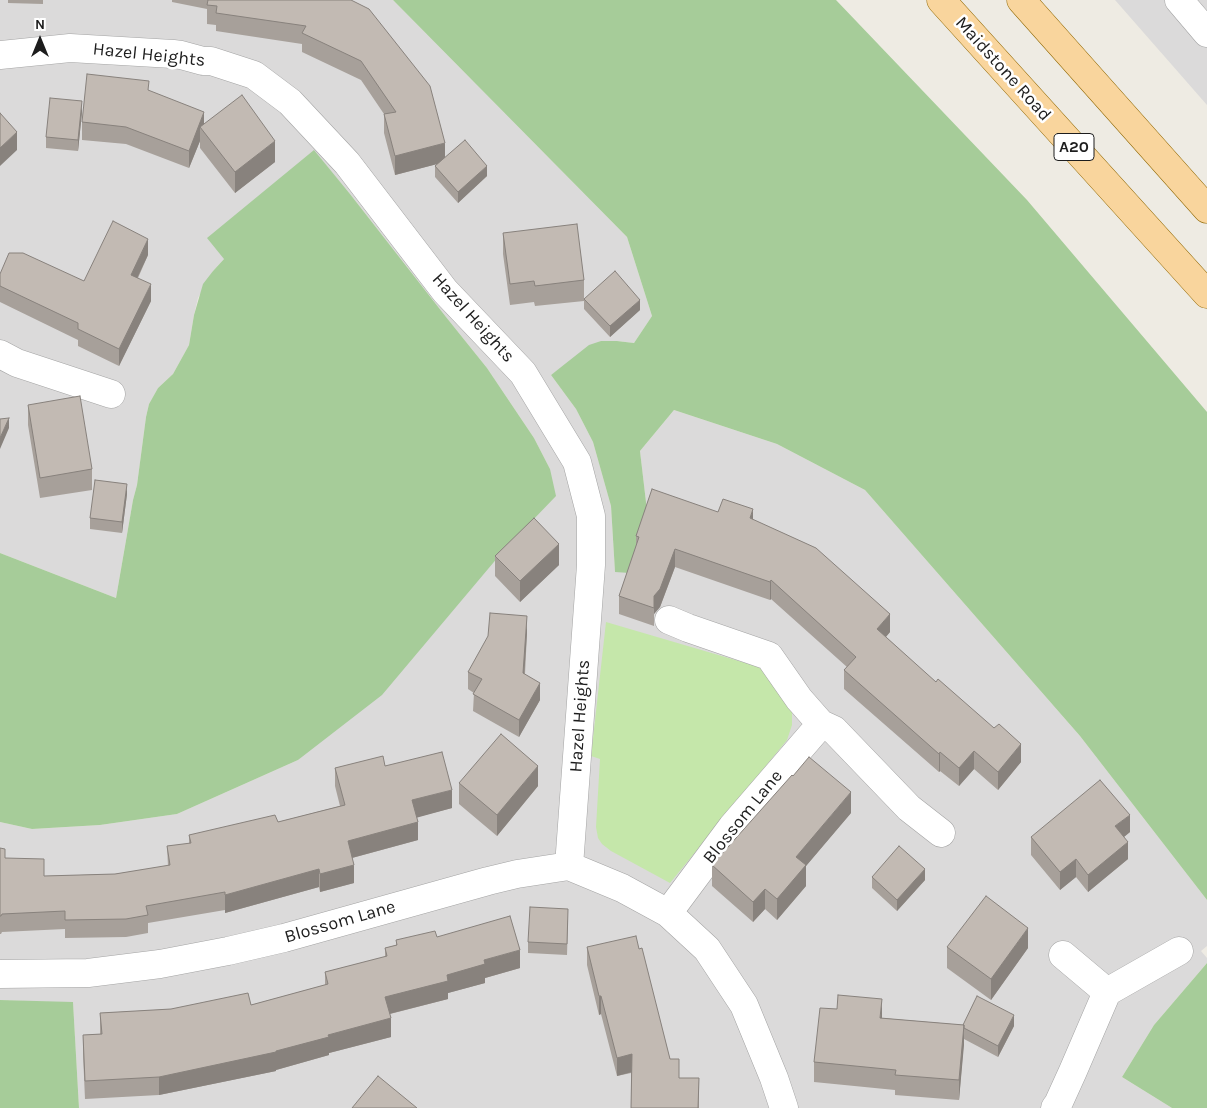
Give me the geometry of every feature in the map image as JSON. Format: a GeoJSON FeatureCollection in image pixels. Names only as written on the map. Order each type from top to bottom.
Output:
{"type":"FeatureCollection","features":[{"type":"Feature","properties":{"kind":"main road","name":"Maidstone Road"},"geometry":{"type":"LineString","coordinates":[[941,0],[1207,294]]}},
{"type":"Feature","properties":{"kind":"main road"},"geometry":{"type":"LineString","coordinates":[[1021,0],[1207,209]]}},
{"type":"Feature","properties":{"kind":"street"},"geometry":{"type":"LineString","coordinates":[[1179,0],[1207,33]]}},
{"type":"Feature","properties":{"kind":"street","name":"Hazel Heights"},"geometry":{"type":"LineString","coordinates":[[0,55],[70,48],[173,54],[211,61],[254,75],[290,102],[348,164],[445,291],[523,373],[577,462],[591,516],[591,566],[569,866]]}},
{"type":"Feature","properties":{"kind":"street"},"geometry":{"type":"LineString","coordinates":[[0,354],[17,363],[111,394]]}},
{"type":"Feature","properties":{"kind":"street"},"geometry":{"type":"LineString","coordinates":[[670,620],[769,656],[799,699],[821,724],[834,730],[909,808],[941,833]]}},
{"type":"Feature","properties":{"kind":"street","name":"Blossom Lane"},"geometry":{"type":"LineString","coordinates":[[668,913],[732,827],[821,724]]}},
{"type":"Feature","properties":{"kind":"street"},"geometry":{"type":"LineString","coordinates":[[569,866],[622,888],[668,913],[707,949],[744,1005],[774,1078],[784,1108]]}},
{"type":"Feature","properties":{"kind":"street","name":"Blossom Lane"},"geometry":{"type":"LineString","coordinates":[[0,974],[88,973],[160,964],[284,938],[517,874],[569,866]]}},
{"type":"Feature","properties":{"kind":"street"},"geometry":{"type":"LineString","coordinates":[[1055,1108],[1076,1066],[1107,992],[1178,951]]}},
{"type":"Feature","properties":{"kind":"street"},"geometry":{"type":"LineString","coordinates":[[1063,955],[1107,992]]}},
{"type":"Feature","properties":{"kind":"shaded area"},"geometry":{"type":"Polygon","coordinates":[[[0,0],[393,0],[627,237],[652,316],[634,343],[601,341],[551,375],[576,409],[593,442],[611,506],[615,572],[648,519],[640,451],[674,410],[777,444],[865,490],[1080,736],[1207,900],[1207,946],[1201,951],[1207,958],[1207,963],[1154,1025],[1122,1077],[1172,1108],[79,1108],[73,1003],[0,1000],[0,822],[32,829],[100,825],[177,814],[298,760],[550,469],[534,438],[487,368],[314,151],[213,271],[198,298],[189,345],[173,374],[158,388],[149,404],[137,485],[116,598],[0,553],[0,0]]]}},
{"type":"Feature","properties":{"kind":"shaded area"},"geometry":{"type":"Polygon","coordinates":[[[1115,0],[1207,0],[1207,105],[1115,0]]]}},
{"type":"Feature","properties":{"kind":"green space"},"geometry":{"type":"Polygon","coordinates":[[[393,0],[836,0],[1027,200],[1207,412],[1207,900],[1080,736],[865,490],[777,444],[674,410],[640,451],[648,519],[630,573],[615,572],[611,506],[593,442],[576,409],[551,375],[589,345],[601,341],[634,343],[652,316],[627,237],[393,0]]]}},
{"type":"Feature","properties":{"kind":"green space"},"geometry":{"type":"Polygon","coordinates":[[[314,150],[487,368],[534,438],[550,469],[556,496],[504,550],[382,695],[298,760],[177,814],[100,825],[32,829],[0,822],[0,553],[116,598],[137,485],[149,404],[158,388],[173,374],[189,345],[194,315],[203,284],[224,259],[207,238],[314,150]]]}},
{"type":"Feature","properties":{"kind":"green space"},"geometry":{"type":"Polygon","coordinates":[[[606,622],[766,669],[792,709],[792,725],[787,740],[670,883],[611,851],[598,838],[596,827],[600,759],[591,756],[606,622]]]}},
{"type":"Feature","properties":{"kind":"green space"},"geometry":{"type":"Polygon","coordinates":[[[1207,963],[1207,1108],[1172,1108],[1122,1077],[1154,1025],[1207,963]]]}},
{"type":"Feature","properties":{"kind":"green space"},"geometry":{"type":"Polygon","coordinates":[[[0,1000],[73,1002],[79,1108],[0,1108],[0,1000]]]}},
{"type":"Feature","properties":{"kind":"building"},"geometry":{"type":"Polygon","coordinates":[[[208,0],[351,0],[369,9],[430,86],[445,143],[395,156],[384,114],[396,112],[361,61],[302,33],[306,26],[216,13],[217,6],[207,5],[208,0]]]}},
{"type":"Feature","properties":{"kind":"building"},"geometry":{"type":"Polygon","coordinates":[[[87,74],[149,81],[148,90],[204,112],[189,151],[126,127],[82,122],[87,74]]]}},
{"type":"Feature","properties":{"kind":"building"},"geometry":{"type":"Polygon","coordinates":[[[242,95],[275,141],[235,172],[200,127],[242,95]]]}},
{"type":"Feature","properties":{"kind":"building"},"geometry":{"type":"Polygon","coordinates":[[[50,98],[82,101],[78,140],[46,137],[50,98]]]}},
{"type":"Feature","properties":{"kind":"building"},"geometry":{"type":"Polygon","coordinates":[[[0,113],[17,132],[0,148],[0,113]]]}},
{"type":"Feature","properties":{"kind":"building"},"geometry":{"type":"Polygon","coordinates":[[[465,140],[487,166],[458,192],[435,166],[465,140]]]}},
{"type":"Feature","properties":{"kind":"building"},"geometry":{"type":"Polygon","coordinates":[[[113,221],[148,239],[131,275],[151,284],[119,349],[78,329],[78,323],[0,286],[0,274],[9,253],[23,253],[84,281],[113,221]]]}},
{"type":"Feature","properties":{"kind":"building"},"geometry":{"type":"Polygon","coordinates":[[[577,224],[584,280],[535,286],[534,281],[510,284],[503,233],[577,224]]]}},
{"type":"Feature","properties":{"kind":"building"},"geometry":{"type":"Polygon","coordinates":[[[615,271],[640,300],[610,326],[584,299],[615,271]]]}},
{"type":"Feature","properties":{"kind":"building"},"geometry":{"type":"Polygon","coordinates":[[[80,396],[92,469],[40,478],[28,405],[80,396]]]}},
{"type":"Feature","properties":{"kind":"building"},"geometry":{"type":"Polygon","coordinates":[[[9,418],[0,438],[0,419],[9,418]]]}},
{"type":"Feature","properties":{"kind":"building"},"geometry":{"type":"Polygon","coordinates":[[[95,480],[127,484],[122,522],[90,518],[95,480]]]}},
{"type":"Feature","properties":{"kind":"building"},"geometry":{"type":"Polygon","coordinates":[[[652,489],[718,512],[723,499],[753,509],[750,518],[816,548],[890,614],[877,629],[936,682],[938,679],[994,728],[999,724],[1021,744],[998,772],[974,751],[959,768],[940,752],[939,754],[844,670],[856,657],[771,580],[770,582],[675,549],[660,589],[654,596],[654,608],[619,596],[639,537],[636,536],[652,489]]]}},
{"type":"Feature","properties":{"kind":"building"},"geometry":{"type":"Polygon","coordinates":[[[534,518],[559,544],[520,581],[495,556],[534,518]]]}},
{"type":"Feature","properties":{"kind":"building"},"geometry":{"type":"Polygon","coordinates":[[[490,613],[527,616],[523,673],[540,683],[519,720],[473,694],[482,679],[468,672],[488,636],[490,613]]]}},
{"type":"Feature","properties":{"kind":"building"},"geometry":{"type":"Polygon","coordinates":[[[501,734],[538,766],[497,815],[459,783],[501,734]]]}},
{"type":"Feature","properties":{"kind":"building"},"geometry":{"type":"Polygon","coordinates":[[[442,752],[452,790],[412,800],[418,822],[348,841],[354,865],[320,874],[319,869],[225,895],[225,892],[146,906],[148,915],[126,919],[65,920],[65,911],[2,914],[0,916],[0,848],[5,849],[5,858],[44,859],[44,876],[115,874],[170,865],[167,846],[191,843],[189,835],[275,815],[278,822],[345,805],[335,768],[383,756],[385,766],[442,752]]]}},
{"type":"Feature","properties":{"kind":"building"},"geometry":{"type":"Polygon","coordinates":[[[809,757],[851,792],[796,857],[806,865],[777,899],[765,889],[753,902],[712,865],[809,757]]]}},
{"type":"Feature","properties":{"kind":"building"},"geometry":{"type":"Polygon","coordinates":[[[1100,780],[1130,815],[1115,826],[1128,842],[1088,875],[1076,859],[1060,872],[1031,837],[1100,780]]]}},
{"type":"Feature","properties":{"kind":"building"},"geometry":{"type":"Polygon","coordinates":[[[899,846],[925,869],[897,900],[872,877],[899,846]]]}},
{"type":"Feature","properties":{"kind":"building"},"geometry":{"type":"Polygon","coordinates":[[[986,896],[1028,928],[991,979],[947,947],[986,896]]]}},
{"type":"Feature","properties":{"kind":"building"},"geometry":{"type":"Polygon","coordinates":[[[530,907],[568,909],[567,944],[528,942],[530,907]]]}},
{"type":"Feature","properties":{"kind":"building"},"geometry":{"type":"Polygon","coordinates":[[[510,916],[520,950],[484,960],[485,964],[447,975],[448,981],[385,997],[391,1018],[328,1035],[329,1037],[276,1052],[159,1077],[85,1081],[83,1035],[102,1034],[100,1013],[171,1009],[248,993],[251,1005],[328,984],[325,972],[387,956],[385,948],[397,945],[396,940],[435,931],[437,937],[510,916]]]}},
{"type":"Feature","properties":{"kind":"building"},"geometry":{"type":"Polygon","coordinates":[[[636,936],[639,949],[642,948],[670,1059],[679,1059],[679,1078],[699,1078],[698,1108],[631,1108],[632,1054],[617,1058],[587,947],[636,936]]]}},
{"type":"Feature","properties":{"kind":"building"},"geometry":{"type":"Polygon","coordinates":[[[838,995],[882,999],[880,1018],[964,1025],[959,1080],[895,1075],[896,1070],[814,1062],[820,1008],[837,1009],[838,995]]]}},
{"type":"Feature","properties":{"kind":"building"},"geometry":{"type":"Polygon","coordinates":[[[977,996],[1014,1015],[998,1046],[964,1028],[963,1025],[977,996]]]}},
{"type":"Feature","properties":{"kind":"building"},"geometry":{"type":"Polygon","coordinates":[[[378,1076],[417,1108],[352,1108],[378,1076]]]}}]}
